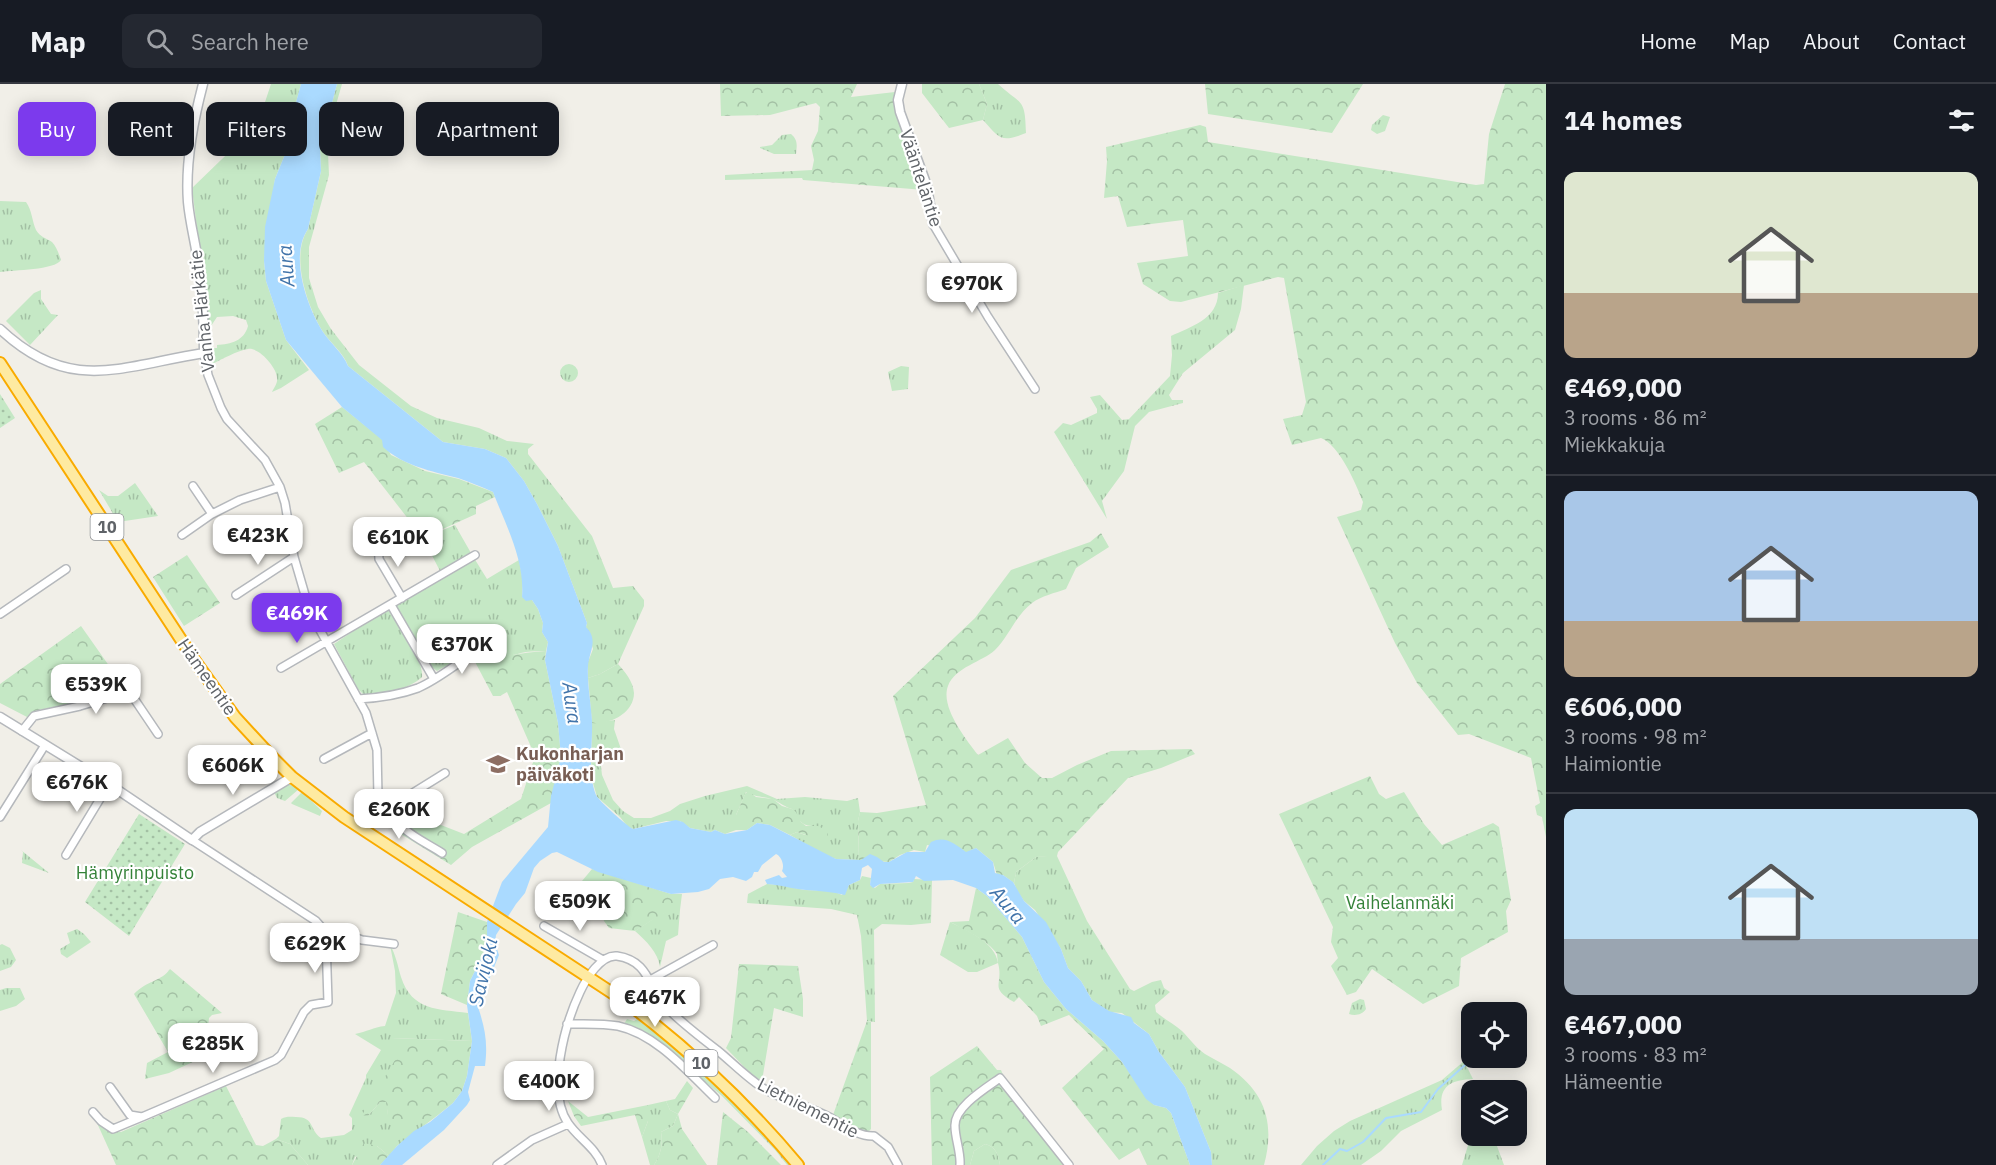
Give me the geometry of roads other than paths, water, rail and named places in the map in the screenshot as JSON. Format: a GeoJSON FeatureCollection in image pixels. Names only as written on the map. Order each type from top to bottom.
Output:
{"type":"FeatureCollection","features":[{"type":"Feature","properties":{"kind":"highway","name":"Hämeentie"},"geometry":{"type":"LineString","coordinates":[[0,363],[214,690],[248,732],[292,777],[344,817],[626,1002],[687,1050],[748,1108],[798,1165]]}},
{"type":"Feature","properties":{"kind":"street","name":"Vanha Härkätie"},"geometry":{"type":"LineString","coordinates":[[203,84],[192,135],[188,201],[199,268],[204,316],[204,353],[208,375],[227,419],[265,460],[280,487],[294,557],[310,612],[366,712],[377,750],[378,796],[388,803],[393,816],[404,828],[442,853]]}},
{"type":"Feature","properties":{"kind":"street","name":"Väänteläntie"},"geometry":{"type":"LineString","coordinates":[[902,84],[898,100],[900,112],[927,186],[933,225],[988,317],[1035,389]]}},
{"type":"Feature","properties":{"kind":"street"},"geometry":{"type":"LineString","coordinates":[[0,329],[18,346],[40,359],[81,371],[117,369],[204,353]]}},
{"type":"Feature","properties":{"kind":"street"},"geometry":{"type":"LineString","coordinates":[[193,486],[212,514]]}},
{"type":"Feature","properties":{"kind":"street"},"geometry":{"type":"LineString","coordinates":[[182,535],[212,514],[240,500],[280,487]]}},
{"type":"Feature","properties":{"kind":"street"},"geometry":{"type":"LineString","coordinates":[[378,541],[378,558],[402,598]]}},
{"type":"Feature","properties":{"kind":"street"},"geometry":{"type":"LineString","coordinates":[[281,668],[475,555]]}},
{"type":"Feature","properties":{"kind":"street"},"geometry":{"type":"LineString","coordinates":[[236,595],[294,557]]}},
{"type":"Feature","properties":{"kind":"street"},"geometry":{"type":"LineString","coordinates":[[0,614],[66,569]]}},
{"type":"Feature","properties":{"kind":"street"},"geometry":{"type":"LineString","coordinates":[[391,604],[434,679]]}},
{"type":"Feature","properties":{"kind":"street"},"geometry":{"type":"LineString","coordinates":[[358,699],[404,692],[434,679],[477,651]]}},
{"type":"Feature","properties":{"kind":"street"},"geometry":{"type":"LineString","coordinates":[[22,731],[34,716],[124,693],[133,697],[158,734]]}},
{"type":"Feature","properties":{"kind":"street"},"geometry":{"type":"LineString","coordinates":[[0,717],[109,784],[316,921],[323,929],[326,940],[328,1002],[311,1005],[304,1012],[281,1055],[267,1065],[113,1129],[100,1121],[93,1112]]}},
{"type":"Feature","properties":{"kind":"street"},"geometry":{"type":"LineString","coordinates":[[324,759],[372,733]]}},
{"type":"Feature","properties":{"kind":"street"},"geometry":{"type":"LineString","coordinates":[[0,817],[45,745]]}},
{"type":"Feature","properties":{"kind":"street"},"geometry":{"type":"LineString","coordinates":[[388,803],[400,801],[445,773]]}},
{"type":"Feature","properties":{"kind":"street"},"geometry":{"type":"LineString","coordinates":[[192,840],[200,832],[292,777]]}},
{"type":"Feature","properties":{"kind":"street"},"geometry":{"type":"LineString","coordinates":[[66,855],[109,784]]}},
{"type":"Feature","properties":{"kind":"street"},"geometry":{"type":"LineString","coordinates":[[544,926],[603,960],[588,978],[575,1002],[567,1024],[558,1085],[562,1113],[568,1124],[599,1157],[602,1165]]}},
{"type":"Feature","properties":{"kind":"street"},"geometry":{"type":"LineString","coordinates":[[323,929],[332,929],[362,940],[394,944]]}},
{"type":"Feature","properties":{"kind":"street"},"geometry":{"type":"LineString","coordinates":[[650,980],[713,945]]}},
{"type":"Feature","properties":{"kind":"street","name":"Lietniementie"},"geometry":{"type":"LineString","coordinates":[[603,960],[615,956],[635,962],[644,970],[662,1003],[738,1070],[767,1090],[828,1116],[864,1137],[874,1136],[888,1147],[898,1165]]}},
{"type":"Feature","properties":{"kind":"street"},"geometry":{"type":"LineString","coordinates":[[567,1024],[607,1025],[641,1034],[659,1046],[715,1098]]}},
{"type":"Feature","properties":{"kind":"street"},"geometry":{"type":"LineString","coordinates":[[960,1165],[954,1125],[956,1118],[970,1100],[1000,1078],[1042,1128],[1053,1147],[1069,1165]]}},
{"type":"Feature","properties":{"kind":"street"},"geometry":{"type":"LineString","coordinates":[[110,1087],[130,1115],[142,1117]]}},
{"type":"Feature","properties":{"kind":"street"},"geometry":{"type":"LineString","coordinates":[[497,1165],[532,1140],[568,1124]]}},
{"type":"Feature","properties":{"kind":"water"},"geometry":{"type":"Polygon","coordinates":[[[301,84],[337,84],[332,102],[319,102],[321,171],[300,253],[302,281],[311,309],[323,332],[348,366],[443,442],[485,449],[506,458],[524,481],[558,546],[593,641],[588,673],[592,721],[591,768],[593,786],[598,798],[633,829],[676,820],[690,828],[711,832],[715,830],[725,834],[747,830],[757,823],[770,825],[836,859],[861,860],[870,854],[884,862],[889,862],[907,852],[925,852],[931,842],[941,839],[950,841],[966,852],[976,848],[993,862],[995,873],[1013,882],[1024,901],[1046,922],[1061,949],[1068,968],[1081,981],[1092,1000],[1109,1011],[1131,1017],[1134,1023],[1149,1034],[1159,1052],[1185,1087],[1211,1152],[1212,1165],[1190,1165],[1171,1113],[1166,1108],[1154,1105],[1146,1099],[1122,1062],[1103,1041],[1066,1009],[1044,982],[1022,937],[987,896],[976,888],[953,880],[924,881],[916,876],[913,882],[880,884],[873,888],[870,885],[872,869],[868,865],[862,868],[860,880],[849,885],[845,895],[767,884],[765,880],[779,875],[782,878],[787,877],[782,871],[782,861],[776,854],[746,881],[733,877],[720,879],[709,889],[671,894],[598,872],[557,852],[540,861],[534,868],[525,893],[496,935],[495,943],[499,955],[478,1007],[485,1036],[485,1066],[475,1066],[468,1092],[470,1100],[444,1130],[402,1165],[380,1165],[414,1131],[430,1122],[453,1103],[462,1091],[467,1076],[472,1041],[467,1005],[470,981],[487,947],[487,922],[502,882],[548,827],[551,796],[561,757],[558,723],[545,660],[548,642],[542,632],[543,623],[538,609],[532,600],[526,601],[522,597],[518,556],[493,492],[458,478],[418,467],[391,454],[383,447],[382,440],[342,407],[286,340],[266,281],[265,227],[275,179],[284,156],[307,156],[307,102],[296,102],[301,84]]]}},
{"type":"Feature","properties":{"kind":"waterway"},"geometry":{"type":"LineString","coordinates":[[1323,1165],[1340,1149],[1347,1151],[1363,1142],[1386,1118],[1421,1112],[1438,1089],[1462,1068]]}},
{"type":"Feature","properties":{"kind":"place","name":"Kukonharjan päiväkoti"},"geometry":{"type":"Point","coordinates":[498,764]}},
{"type":"Feature","properties":{"kind":"water label","name":"Aura"},"geometry":{"type":"Point","coordinates":[286,266]}},
{"type":"Feature","properties":{"kind":"water label","name":"Aura"},"geometry":{"type":"Point","coordinates":[572,703]}},
{"type":"Feature","properties":{"kind":"water label","name":"Aura"},"geometry":{"type":"Point","coordinates":[1008,905]}},
{"type":"Feature","properties":{"kind":"water label","name":"Savijoki"},"geometry":{"type":"Point","coordinates":[483,972]}},
{"type":"Feature","properties":{"kind":"park label","name":"Hämyrinpuisto"},"geometry":{"type":"Point","coordinates":[135,873]}},
{"type":"Feature","properties":{"kind":"park label","name":"Vaihelanmäki"},"geometry":{"type":"Point","coordinates":[1400,903]}}]}
